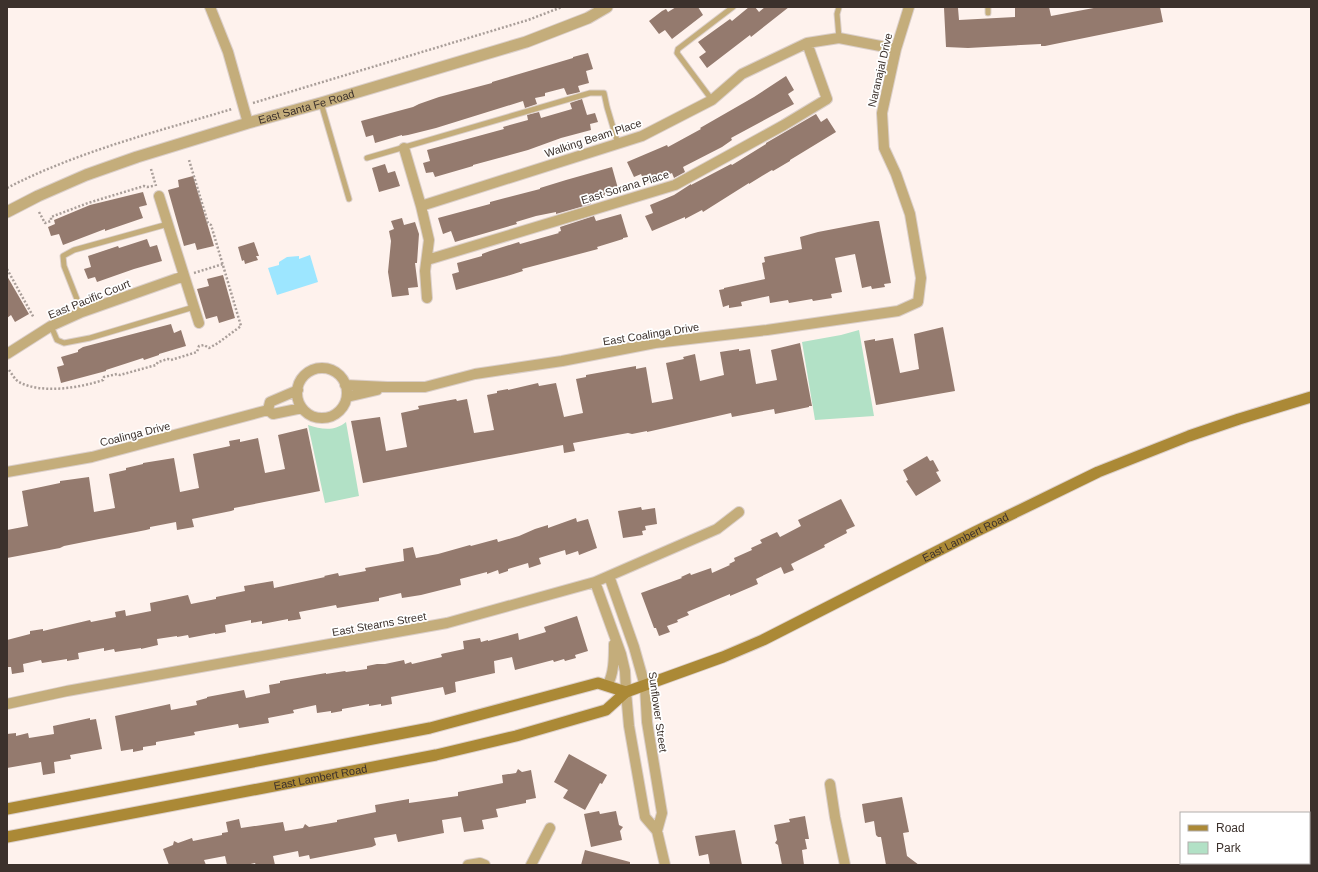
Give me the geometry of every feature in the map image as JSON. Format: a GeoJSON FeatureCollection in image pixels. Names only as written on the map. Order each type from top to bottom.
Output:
{"type":"FeatureCollection","features":[{"type":"Feature","properties":{"kind":"main road","name":"East Lambert Road"},"geometry":{"type":"LineString","coordinates":[[7,837],[436,755],[516,736],[606,710],[626,692],[723,657],[762,640],[975,532],[1098,472],[1189,436],[1311,397]]}},
{"type":"Feature","properties":{"kind":"main road"},"geometry":{"type":"LineString","coordinates":[[7,809],[430,728],[598,684],[626,692]]}},
{"type":"Feature","properties":{"kind":"street"},"geometry":{"type":"LineString","coordinates":[[210,7],[228,52],[248,123]]}},
{"type":"Feature","properties":{"kind":"street","name":"East Santa Fe Road"},"geometry":{"type":"LineString","coordinates":[[7,212],[38,196],[86,175],[137,157],[526,42],[588,18],[607,7]]}},
{"type":"Feature","properties":{"kind":"street","name":"Naranajal Drive"},"geometry":{"type":"LineString","coordinates":[[909,7],[896,49],[882,113],[884,148],[896,174],[910,214],[921,278],[918,302]]}},
{"type":"Feature","properties":{"kind":"street","name":"Walking Beam Place"},"geometry":{"type":"LineString","coordinates":[[421,206],[642,136],[712,100],[742,74],[807,42],[839,38],[896,49]]}},
{"type":"Feature","properties":{"kind":"street","name":"East Sorana Place"},"geometry":{"type":"LineString","coordinates":[[427,260],[675,185],[784,125],[827,99],[807,42]]}},
{"type":"Feature","properties":{"kind":"street"},"geometry":{"type":"LineString","coordinates":[[404,148],[429,240],[425,270],[427,298]]}},
{"type":"Feature","properties":{"kind":"street"},"geometry":{"type":"LineString","coordinates":[[159,196],[198,323]]}},
{"type":"Feature","properties":{"kind":"street","name":"East Pacific Court"},"geometry":{"type":"LineString","coordinates":[[7,354],[51,326],[82,312],[184,276]]}},
{"type":"Feature","properties":{"kind":"street","name":"East Coalinga Drive"},"geometry":{"type":"LineString","coordinates":[[387,387],[425,387],[475,374],[562,361],[655,343],[767,330],[898,311],[918,302]]}},
{"type":"Feature","properties":{"kind":"street"},"geometry":{"type":"LineString","coordinates":[[327,369],[335,372],[345,385],[347,397],[344,404],[340,410],[328,417],[320,418],[307,413],[299,402],[298,390],[300,382],[311,371],[327,369]]}},
{"type":"Feature","properties":{"kind":"street"},"geometry":{"type":"LineString","coordinates":[[345,385],[387,387]]}},
{"type":"Feature","properties":{"kind":"street"},"geometry":{"type":"LineString","coordinates":[[347,397],[387,387]]}},
{"type":"Feature","properties":{"kind":"street","name":"Coalinga Drive"},"geometry":{"type":"LineString","coordinates":[[268,410],[270,402],[298,390]]}},
{"type":"Feature","properties":{"kind":"street","name":"Coalinga Drive"},"geometry":{"type":"LineString","coordinates":[[268,410],[273,414],[302,408]]}},
{"type":"Feature","properties":{"kind":"street","name":"Coalinga Drive"},"geometry":{"type":"LineString","coordinates":[[7,472],[92,457],[268,410]]}},
{"type":"Feature","properties":{"kind":"street","name":"East Stearns Street"},"geometry":{"type":"LineString","coordinates":[[7,704],[66,691],[447,623],[595,582],[718,528],[739,512]]}},
{"type":"Feature","properties":{"kind":"street","name":"Sunflower Street"},"geometry":{"type":"LineString","coordinates":[[609,576],[634,647],[644,686],[647,722],[662,813],[657,831],[664,865]]}},
{"type":"Feature","properties":{"kind":"street","name":"Sunflower Street"},"geometry":{"type":"LineString","coordinates":[[595,582],[625,671],[629,726],[645,817],[657,831]]}},
{"type":"Feature","properties":{"kind":"street"},"geometry":{"type":"LineString","coordinates":[[606,686],[610,680],[614,661],[613,634]]}},
{"type":"Feature","properties":{"kind":"street"},"geometry":{"type":"LineString","coordinates":[[830,784],[845,865]]}},
{"type":"Feature","properties":{"kind":"street"},"geometry":{"type":"LineString","coordinates":[[531,865],[550,828]]}},
{"type":"Feature","properties":{"kind":"street"},"geometry":{"type":"LineString","coordinates":[[468,865],[480,863],[485,865]]}},
{"type":"Feature","properties":{"kind":"lane"},"geometry":{"type":"LineString","coordinates":[[712,100],[677,53],[678,49],[733,7]]}},
{"type":"Feature","properties":{"kind":"lane"},"geometry":{"type":"LineString","coordinates":[[839,7],[837,14],[839,38]]}},
{"type":"Feature","properties":{"kind":"lane"},"geometry":{"type":"LineString","coordinates":[[988,7],[988,13]]}},
{"type":"Feature","properties":{"kind":"lane"},"geometry":{"type":"LineString","coordinates":[[367,158],[590,93],[604,93],[618,144]]}},
{"type":"Feature","properties":{"kind":"lane"},"geometry":{"type":"LineString","coordinates":[[321,103],[350,199]]}},
{"type":"Feature","properties":{"kind":"lane"},"geometry":{"type":"LineString","coordinates":[[82,312],[64,266],[63,256],[74,250],[168,224]]}},
{"type":"Feature","properties":{"kind":"lane"},"geometry":{"type":"LineString","coordinates":[[51,326],[57,340],[64,343],[90,338],[194,307]]}},
{"type":"Feature","properties":{"kind":"path"},"geometry":{"type":"LineString","coordinates":[[260,100],[528,20],[562,7]]}},
{"type":"Feature","properties":{"kind":"path"},"geometry":{"type":"LineString","coordinates":[[7,188],[69,160],[103,147],[225,111]]}},
{"type":"Feature","properties":{"kind":"path"},"geometry":{"type":"LineString","coordinates":[[189,160],[193,171]]}},
{"type":"Feature","properties":{"kind":"path"},"geometry":{"type":"LineString","coordinates":[[39,212],[45,223],[51,221],[51,217],[88,203],[144,186],[148,187],[155,184],[151,169]]}},
{"type":"Feature","properties":{"kind":"path"},"geometry":{"type":"LineString","coordinates":[[184,276],[222,264]]}},
{"type":"Feature","properties":{"kind":"path"},"geometry":{"type":"LineString","coordinates":[[7,269],[34,318]]}},
{"type":"Feature","properties":{"kind":"green space"},"geometry":{"type":"Polygon","coordinates":[[[859,330],[874,416],[815,420],[802,342],[859,330]]]}},
{"type":"Feature","properties":{"kind":"green space"},"geometry":{"type":"Polygon","coordinates":[[[346,422],[359,496],[325,503],[308,425],[327,429],[337,427],[346,422]]]}},
{"type":"Feature","properties":{"kind":"water"},"geometry":{"type":"Polygon","coordinates":[[[310,255],[318,282],[277,295],[268,268],[279,265],[279,262],[287,257],[299,256],[299,259],[310,255]]]}},
{"type":"Feature","properties":{"kind":"building"},"geometry":{"type":"Polygon","coordinates":[[[676,7],[698,7],[703,15],[672,39],[665,30],[659,34],[649,21],[662,11],[666,9],[668,12],[676,7]]]}},
{"type":"Feature","properties":{"kind":"building"},"geometry":{"type":"Polygon","coordinates":[[[749,7],[755,7],[759,12],[765,7],[789,7],[751,37],[750,35],[707,68],[699,57],[706,52],[698,42],[730,19],[732,21],[749,7]]]}},
{"type":"Feature","properties":{"kind":"building"},"geometry":{"type":"Polygon","coordinates":[[[1015,7],[1049,7],[1051,16],[1099,7],[1160,7],[1163,22],[1045,46],[1041,46],[1041,44],[968,48],[946,47],[944,8],[958,8],[959,20],[1015,17],[1015,7]]]}},
{"type":"Feature","properties":{"kind":"building"},"geometry":{"type":"Polygon","coordinates":[[[588,53],[593,69],[586,71],[589,83],[578,86],[580,92],[567,95],[564,88],[545,93],[545,96],[535,98],[537,104],[525,108],[523,101],[436,128],[408,135],[402,135],[375,143],[373,135],[366,137],[361,121],[413,107],[439,97],[492,83],[588,53]]]}},
{"type":"Feature","properties":{"kind":"building"},"geometry":{"type":"Polygon","coordinates":[[[786,76],[794,90],[788,94],[794,104],[731,138],[732,140],[722,147],[683,167],[685,172],[674,178],[672,173],[645,184],[641,174],[634,177],[627,162],[667,145],[668,147],[701,129],[700,128],[754,97],[786,76]]]}},
{"type":"Feature","properties":{"kind":"building"},"geometry":{"type":"Polygon","coordinates":[[[582,99],[587,115],[595,113],[598,122],[590,124],[591,130],[435,177],[433,172],[426,173],[423,163],[430,161],[427,150],[504,129],[503,127],[528,120],[527,115],[539,112],[541,118],[572,109],[570,103],[582,99]]]}},
{"type":"Feature","properties":{"kind":"building"},"geometry":{"type":"Polygon","coordinates":[[[816,114],[821,122],[827,118],[836,132],[703,212],[702,210],[685,219],[685,217],[652,231],[645,216],[653,213],[650,205],[674,195],[691,184],[731,164],[732,165],[816,114]]]}},
{"type":"Feature","properties":{"kind":"building"},"geometry":{"type":"Polygon","coordinates":[[[385,164],[388,173],[395,171],[400,186],[379,192],[372,168],[385,164]]]}},
{"type":"Feature","properties":{"kind":"building"},"geometry":{"type":"Polygon","coordinates":[[[612,167],[619,192],[593,199],[593,201],[590,202],[591,204],[556,214],[556,212],[536,216],[516,222],[517,224],[455,242],[451,231],[443,234],[438,218],[612,167]]]}},
{"type":"Feature","properties":{"kind":"building"},"geometry":{"type":"Polygon","coordinates":[[[193,176],[214,246],[197,250],[195,243],[184,246],[168,190],[179,187],[178,180],[193,176]]]}},
{"type":"Feature","properties":{"kind":"building"},"geometry":{"type":"Polygon","coordinates":[[[143,192],[147,205],[139,207],[143,218],[105,231],[105,229],[63,245],[59,234],[51,236],[48,227],[55,224],[54,220],[90,205],[143,192]]]}},
{"type":"Feature","properties":{"kind":"building"},"geometry":{"type":"Polygon","coordinates":[[[621,214],[628,237],[597,247],[598,249],[522,269],[523,271],[456,290],[452,274],[459,272],[457,263],[482,256],[482,254],[519,242],[520,244],[559,233],[558,232],[561,231],[560,227],[594,216],[596,221],[621,214]]]}},
{"type":"Feature","properties":{"kind":"building"},"geometry":{"type":"Polygon","coordinates":[[[402,218],[404,225],[415,222],[419,234],[417,263],[415,263],[418,287],[408,288],[409,295],[392,297],[388,272],[391,241],[389,231],[394,229],[391,221],[402,218]]]}},
{"type":"Feature","properties":{"kind":"building"},"geometry":{"type":"Polygon","coordinates":[[[879,221],[891,283],[884,284],[885,287],[872,289],[871,286],[862,288],[855,254],[835,258],[842,292],[831,294],[832,298],[813,301],[812,299],[789,303],[788,300],[770,303],[769,296],[741,302],[742,306],[729,308],[729,305],[723,307],[719,290],[765,279],[762,263],[765,262],[764,257],[802,249],[800,237],[879,221]]]}},
{"type":"Feature","properties":{"kind":"building"},"geometry":{"type":"Polygon","coordinates":[[[147,239],[150,247],[157,245],[162,261],[97,282],[95,277],[88,279],[84,269],[91,267],[88,256],[118,246],[119,248],[147,239]]]}},
{"type":"Feature","properties":{"kind":"building"},"geometry":{"type":"Polygon","coordinates":[[[254,242],[259,256],[256,256],[258,260],[245,264],[244,260],[242,261],[238,247],[254,242]]]}},
{"type":"Feature","properties":{"kind":"building"},"geometry":{"type":"Polygon","coordinates":[[[223,275],[235,318],[219,323],[217,316],[206,319],[197,289],[209,286],[207,279],[223,275]]]}},
{"type":"Feature","properties":{"kind":"building"},"geometry":{"type":"Polygon","coordinates":[[[7,276],[29,314],[15,322],[11,315],[7,318],[7,276]]]}},
{"type":"Feature","properties":{"kind":"building"},"geometry":{"type":"Polygon","coordinates":[[[171,324],[174,333],[181,330],[186,346],[144,360],[143,358],[106,371],[61,383],[57,367],[64,365],[61,357],[78,352],[78,350],[83,347],[171,324]]]}},
{"type":"Feature","properties":{"kind":"building"},"geometry":{"type":"Polygon","coordinates":[[[943,327],[955,391],[876,405],[864,341],[893,338],[900,373],[919,369],[914,334],[943,327]]]}},
{"type":"Feature","properties":{"kind":"building"},"geometry":{"type":"Polygon","coordinates":[[[800,343],[812,406],[809,407],[775,414],[774,409],[732,417],[731,413],[647,432],[632,434],[628,433],[573,443],[575,451],[564,453],[563,445],[363,483],[351,421],[380,417],[386,451],[407,447],[401,413],[419,409],[418,406],[456,399],[457,401],[467,399],[474,433],[494,430],[487,395],[497,393],[497,391],[538,383],[539,386],[556,383],[564,417],[583,413],[576,379],[586,377],[586,375],[636,366],[636,369],[646,367],[652,403],[673,399],[666,363],[684,359],[683,357],[695,354],[700,381],[724,375],[720,352],[750,349],[756,384],[777,380],[771,350],[800,343]]]}},
{"type":"Feature","properties":{"kind":"building"},"geometry":{"type":"Polygon","coordinates":[[[307,428],[320,491],[234,508],[234,510],[231,511],[192,519],[194,527],[177,530],[176,522],[150,527],[150,529],[146,530],[7,558],[7,530],[28,526],[22,491],[60,483],[60,481],[89,477],[94,512],[115,508],[109,474],[126,470],[126,468],[143,463],[174,458],[180,492],[199,488],[193,454],[230,446],[229,441],[240,439],[240,442],[258,438],[265,473],[285,469],[278,435],[307,428]]]}},
{"type":"Feature","properties":{"kind":"building"},"geometry":{"type":"Polygon","coordinates":[[[927,456],[930,461],[933,460],[939,471],[936,472],[941,481],[916,496],[906,481],[908,480],[903,470],[927,456]]]}},
{"type":"Feature","properties":{"kind":"building"},"geometry":{"type":"Polygon","coordinates":[[[841,499],[855,526],[846,530],[847,533],[824,545],[825,547],[791,564],[794,570],[784,574],[781,567],[756,579],[758,584],[687,612],[689,615],[677,620],[678,622],[667,626],[670,632],[659,636],[656,628],[654,628],[641,593],[682,578],[681,577],[690,573],[691,575],[711,568],[712,573],[730,565],[729,564],[735,561],[734,558],[752,550],[751,548],[762,543],[760,540],[777,532],[780,537],[801,526],[798,520],[841,499]]]}},
{"type":"Feature","properties":{"kind":"building"},"geometry":{"type":"Polygon","coordinates":[[[641,507],[642,510],[655,508],[657,524],[645,526],[646,530],[642,531],[643,535],[623,538],[618,511],[641,507]]]}},
{"type":"Feature","properties":{"kind":"building"},"geometry":{"type":"Polygon","coordinates":[[[576,518],[577,522],[588,519],[597,548],[579,555],[578,551],[566,555],[565,550],[539,558],[541,564],[529,568],[528,563],[508,569],[508,571],[499,574],[498,570],[487,574],[487,572],[460,579],[461,585],[421,595],[402,598],[401,593],[379,598],[379,601],[337,608],[336,605],[299,612],[301,619],[288,621],[288,619],[262,624],[262,621],[251,623],[251,620],[225,625],[226,632],[189,638],[188,635],[157,639],[158,645],[141,649],[115,652],[114,649],[104,651],[104,648],[78,653],[79,659],[67,661],[67,659],[42,663],[41,660],[23,664],[24,672],[12,674],[11,667],[7,667],[7,640],[30,634],[30,631],[43,629],[43,631],[90,620],[91,622],[116,617],[115,612],[125,610],[126,616],[151,611],[150,603],[188,595],[191,604],[245,591],[244,586],[273,581],[274,588],[338,573],[339,576],[366,571],[365,568],[404,561],[403,549],[413,547],[416,558],[497,539],[498,542],[548,525],[548,528],[576,518]]]}},
{"type":"Feature","properties":{"kind":"building"},"geometry":{"type":"Polygon","coordinates":[[[577,616],[588,651],[575,655],[576,658],[554,662],[553,660],[515,670],[512,657],[494,661],[495,673],[455,682],[456,692],[445,695],[443,687],[391,697],[392,704],[369,706],[369,704],[342,709],[342,711],[331,713],[331,711],[317,713],[316,705],[293,710],[294,713],[268,718],[269,723],[239,728],[238,724],[194,732],[195,735],[156,742],[156,745],[143,747],[143,750],[133,752],[133,749],[121,751],[115,716],[170,704],[171,710],[197,705],[196,701],[207,697],[244,690],[246,698],[270,693],[269,685],[280,683],[280,681],[326,673],[367,669],[367,666],[377,664],[404,660],[405,664],[411,662],[412,664],[442,657],[441,654],[464,649],[463,641],[480,638],[481,642],[488,641],[518,633],[519,640],[546,632],[544,627],[577,616]]]}},
{"type":"Feature","properties":{"kind":"building"},"geometry":{"type":"Polygon","coordinates":[[[90,718],[90,720],[96,719],[102,749],[70,755],[71,759],[54,762],[55,773],[43,775],[41,762],[7,768],[7,734],[16,733],[16,736],[28,733],[29,738],[54,734],[53,726],[90,718]]]}},
{"type":"Feature","properties":{"kind":"building"},"geometry":{"type":"Polygon","coordinates":[[[569,754],[607,775],[602,784],[600,783],[585,810],[563,798],[568,790],[554,782],[569,754]]]}},
{"type":"Feature","properties":{"kind":"building"},"geometry":{"type":"Polygon","coordinates":[[[518,769],[522,772],[531,770],[536,798],[526,800],[526,803],[496,809],[498,817],[482,820],[484,829],[464,832],[461,817],[442,820],[444,833],[398,842],[396,834],[374,838],[376,845],[372,847],[310,859],[309,855],[299,857],[298,851],[273,856],[275,865],[256,865],[255,863],[246,865],[227,865],[225,856],[204,860],[206,865],[169,865],[163,849],[173,845],[174,841],[178,843],[192,838],[193,841],[222,835],[222,833],[228,832],[226,822],[239,819],[241,828],[283,822],[285,831],[303,828],[305,824],[309,827],[337,822],[337,820],[376,812],[375,805],[409,799],[409,803],[458,796],[458,792],[503,783],[502,775],[516,773],[518,769]]]}},
{"type":"Feature","properties":{"kind":"building"},"geometry":{"type":"Polygon","coordinates":[[[902,797],[909,832],[903,833],[907,856],[919,865],[886,865],[881,837],[876,835],[874,821],[865,823],[862,804],[902,797]]]}},
{"type":"Feature","properties":{"kind":"building"},"geometry":{"type":"Polygon","coordinates":[[[599,811],[600,814],[616,811],[619,825],[623,827],[620,831],[622,840],[591,847],[584,814],[599,811]]]}},
{"type":"Feature","properties":{"kind":"building"},"geometry":{"type":"Polygon","coordinates":[[[805,816],[809,839],[805,839],[807,849],[802,850],[804,865],[782,865],[778,845],[775,843],[777,840],[774,825],[790,822],[789,819],[805,816]]]}},
{"type":"Feature","properties":{"kind":"building"},"geometry":{"type":"Polygon","coordinates":[[[735,830],[742,865],[710,865],[708,854],[699,856],[695,836],[735,830]]]}},
{"type":"Feature","properties":{"kind":"building"},"geometry":{"type":"Polygon","coordinates":[[[585,850],[630,862],[630,865],[581,865],[585,850]]]}}]}
